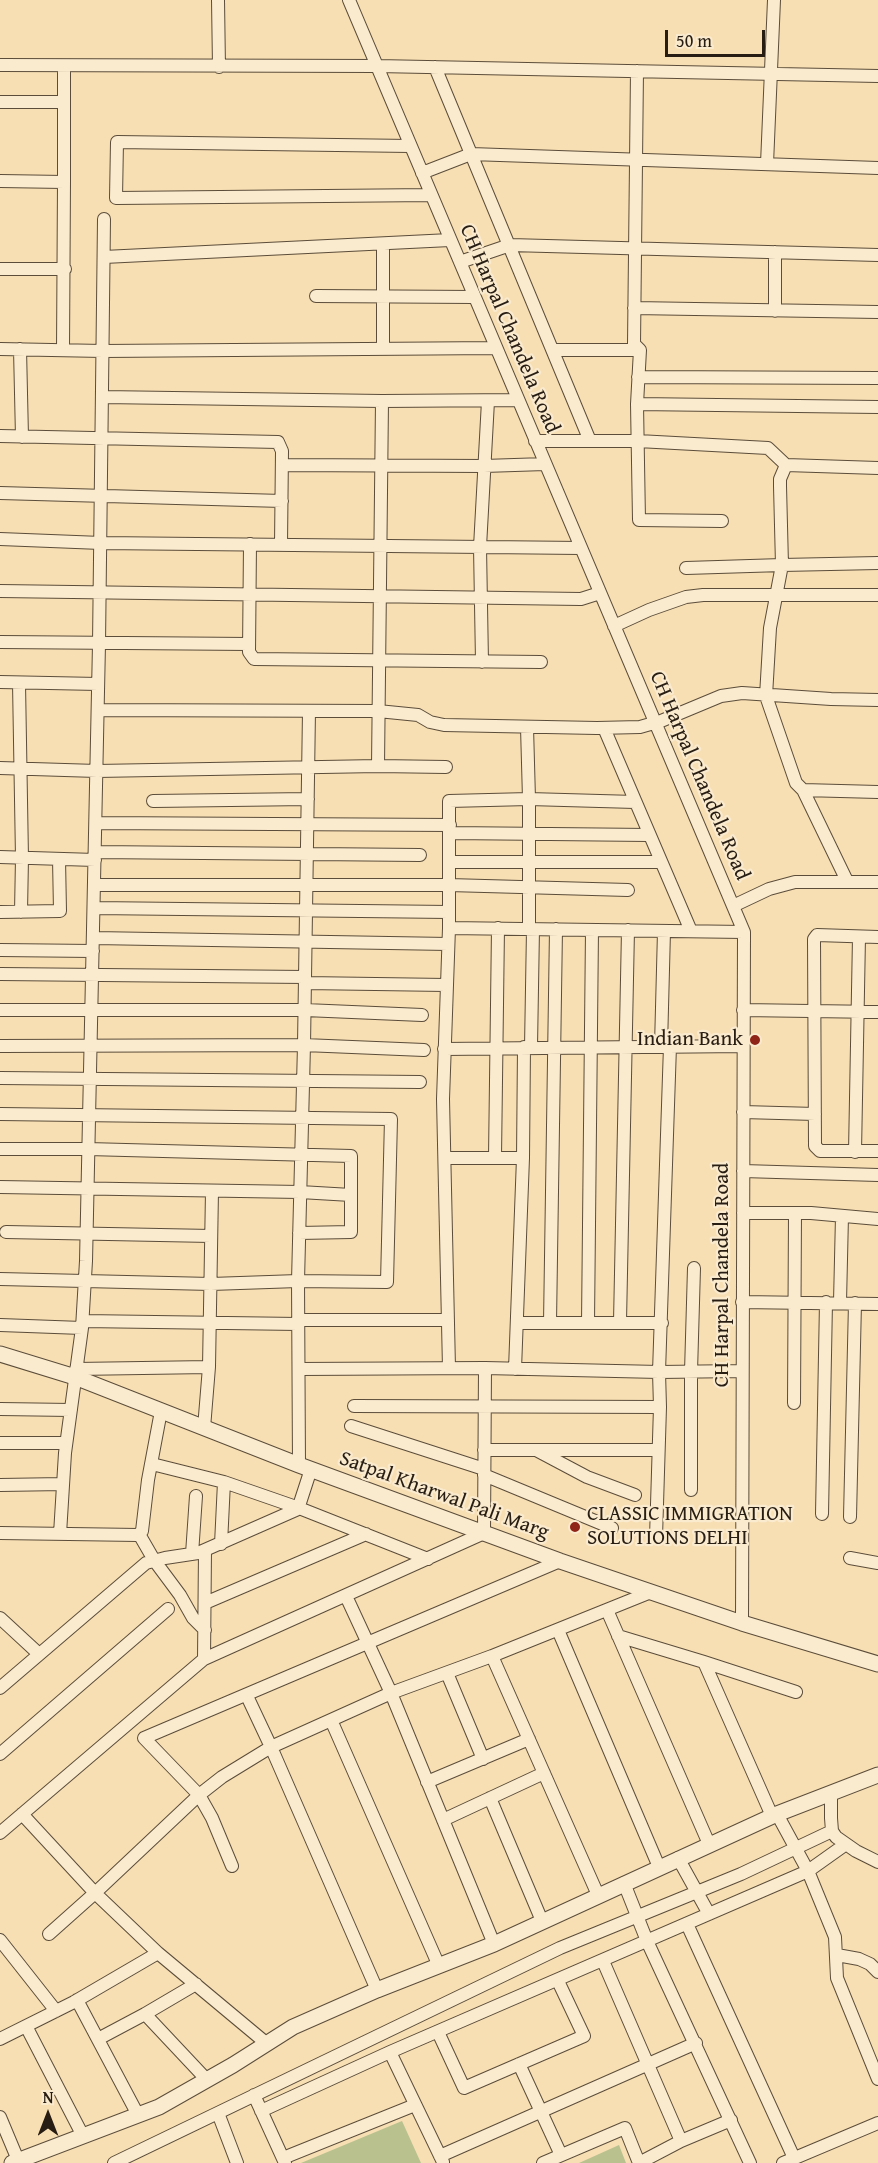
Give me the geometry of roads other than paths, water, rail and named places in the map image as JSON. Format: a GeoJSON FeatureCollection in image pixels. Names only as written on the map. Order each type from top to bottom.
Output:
{"type":"FeatureCollection","features":[{"type":"Feature","properties":{"kind":"street"},"geometry":{"type":"LineString","coordinates":[[218,0],[219,67]]}},
{"type":"Feature","properties":{"kind":"street","name":"CH Harpal Chandela Road"},"geometry":{"type":"LineString","coordinates":[[349,0],[744,932],[741,1623]]}},
{"type":"Feature","properties":{"kind":"street"},"geometry":{"type":"LineString","coordinates":[[767,164],[774,0]]}},
{"type":"Feature","properties":{"kind":"street"},"geometry":{"type":"LineString","coordinates":[[0,65],[377,66],[878,76]]}},
{"type":"Feature","properties":{"kind":"street"},"geometry":{"type":"LineString","coordinates":[[63,350],[64,66]]}},
{"type":"Feature","properties":{"kind":"street"},"geometry":{"type":"LineString","coordinates":[[435,68],[590,441]]}},
{"type":"Feature","properties":{"kind":"street"},"geometry":{"type":"LineString","coordinates":[[637,71],[634,344],[640,350],[637,404],[639,520],[722,521]]}},
{"type":"Feature","properties":{"kind":"street"},"geometry":{"type":"LineString","coordinates":[[0,102],[64,102]]}},
{"type":"Feature","properties":{"kind":"street"},"geometry":{"type":"LineString","coordinates":[[410,146],[117,142],[116,198],[431,195]]}},
{"type":"Feature","properties":{"kind":"street"},"geometry":{"type":"LineString","coordinates":[[422,173],[471,154],[878,168]]}},
{"type":"Feature","properties":{"kind":"street"},"geometry":{"type":"LineString","coordinates":[[0,181],[64,182]]}},
{"type":"Feature","properties":{"kind":"street"},"geometry":{"type":"LineString","coordinates":[[60,1534],[66,1443],[83,1324],[87,1233],[100,593],[104,219]]}},
{"type":"Feature","properties":{"kind":"street"},"geometry":{"type":"LineString","coordinates":[[104,257],[450,240]]}},
{"type":"Feature","properties":{"kind":"street"},"geometry":{"type":"LineString","coordinates":[[382,244],[383,350]]}},
{"type":"Feature","properties":{"kind":"street"},"geometry":{"type":"LineString","coordinates":[[460,262],[510,245],[878,255]]}},
{"type":"Feature","properties":{"kind":"street"},"geometry":{"type":"LineString","coordinates":[[775,310],[776,252]]}},
{"type":"Feature","properties":{"kind":"street"},"geometry":{"type":"LineString","coordinates":[[0,269],[65,269]]}},
{"type":"Feature","properties":{"kind":"street"},"geometry":{"type":"LineString","coordinates":[[316,296],[383,294],[474,297]]}},
{"type":"Feature","properties":{"kind":"street"},"geometry":{"type":"LineString","coordinates":[[634,308],[878,312]]}},
{"type":"Feature","properties":{"kind":"street"},"geometry":{"type":"LineString","coordinates":[[0,349],[103,351],[496,348]]}},
{"type":"Feature","properties":{"kind":"street"},"geometry":{"type":"LineString","coordinates":[[20,349],[22,437]]}},
{"type":"Feature","properties":{"kind":"street"},"geometry":{"type":"LineString","coordinates":[[554,350],[640,350]]}},
{"type":"Feature","properties":{"kind":"street"},"geometry":{"type":"LineString","coordinates":[[638,377],[878,378]]}},
{"type":"Feature","properties":{"kind":"street"},"geometry":{"type":"LineString","coordinates":[[103,397],[382,401],[518,400]]}},
{"type":"Feature","properties":{"kind":"street"},"geometry":{"type":"LineString","coordinates":[[378,766],[382,401]]}},
{"type":"Feature","properties":{"kind":"street"},"geometry":{"type":"LineString","coordinates":[[482,662],[480,547],[488,401]]}},
{"type":"Feature","properties":{"kind":"street"},"geometry":{"type":"LineString","coordinates":[[637,404],[878,407]]}},
{"type":"Feature","properties":{"kind":"street"},"geometry":{"type":"LineString","coordinates":[[0,436],[274,441],[280,443],[282,447],[281,544]]}},
{"type":"Feature","properties":{"kind":"street"},"geometry":{"type":"LineString","coordinates":[[535,441],[638,441],[768,448],[786,465],[878,468]]}},
{"type":"Feature","properties":{"kind":"street"},"geometry":{"type":"LineString","coordinates":[[282,465],[545,464]]}},
{"type":"Feature","properties":{"kind":"street"},"geometry":{"type":"LineString","coordinates":[[786,465],[780,479],[782,565],[769,632],[766,696],[796,783],[803,790],[847,881]]}},
{"type":"Feature","properties":{"kind":"street"},"geometry":{"type":"LineString","coordinates":[[0,493],[282,501]]}},
{"type":"Feature","properties":{"kind":"street"},"geometry":{"type":"LineString","coordinates":[[0,539],[100,543],[581,548]]}},
{"type":"Feature","properties":{"kind":"street"},"geometry":{"type":"LineString","coordinates":[[250,544],[249,652],[254,659],[541,662]]}},
{"type":"Feature","properties":{"kind":"street"},"geometry":{"type":"LineString","coordinates":[[686,568],[878,563]]}},
{"type":"Feature","properties":{"kind":"street"},"geometry":{"type":"LineString","coordinates":[[0,591],[581,599],[600,593]]}},
{"type":"Feature","properties":{"kind":"street"},"geometry":{"type":"LineString","coordinates":[[614,626],[686,597],[703,595],[878,595]]}},
{"type":"Feature","properties":{"kind":"street"},"geometry":{"type":"LineString","coordinates":[[0,642],[249,644]]}},
{"type":"Feature","properties":{"kind":"street"},"geometry":{"type":"LineString","coordinates":[[0,682],[98,684]]}},
{"type":"Feature","properties":{"kind":"street"},"geometry":{"type":"LineString","coordinates":[[19,682],[21,912]]}},
{"type":"Feature","properties":{"kind":"street"},"geometry":{"type":"LineString","coordinates":[[98,710],[378,711],[418,716],[444,726],[604,728],[640,727],[720,696],[741,693],[878,700]]}},
{"type":"Feature","properties":{"kind":"street"},"geometry":{"type":"LineString","coordinates":[[299,1508],[305,1467],[297,1281],[305,1010],[309,711]]}},
{"type":"Feature","properties":{"kind":"street"},"geometry":{"type":"LineString","coordinates":[[515,1369],[531,929],[527,727]]}},
{"type":"Feature","properties":{"kind":"street"},"geometry":{"type":"LineString","coordinates":[[604,728],[691,931]]}},
{"type":"Feature","properties":{"kind":"street"},"geometry":{"type":"LineString","coordinates":[[0,768],[97,771],[446,767]]}},
{"type":"Feature","properties":{"kind":"street"},"geometry":{"type":"LineString","coordinates":[[803,790],[878,792]]}},
{"type":"Feature","properties":{"kind":"street"},"geometry":{"type":"LineString","coordinates":[[153,801],[308,799]]}},
{"type":"Feature","properties":{"kind":"street"},"geometry":{"type":"LineString","coordinates":[[449,1368],[444,1049],[449,928],[449,801],[529,799],[635,802]]}},
{"type":"Feature","properties":{"kind":"street"},"geometry":{"type":"LineString","coordinates":[[96,823],[307,825],[450,829],[529,835],[649,835]]}},
{"type":"Feature","properties":{"kind":"street"},"geometry":{"type":"LineString","coordinates":[[0,857],[59,859],[95,856],[307,853],[420,855]]}},
{"type":"Feature","properties":{"kind":"street"},"geometry":{"type":"LineString","coordinates":[[0,912],[60,911],[59,859]]}},
{"type":"Feature","properties":{"kind":"street"},"geometry":{"type":"LineString","coordinates":[[450,862],[661,862]]}},
{"type":"Feature","properties":{"kind":"street"},"geometry":{"type":"LineString","coordinates":[[733,906],[769,889],[789,883],[803,881],[878,882]]}},
{"type":"Feature","properties":{"kind":"street"},"geometry":{"type":"LineString","coordinates":[[95,885],[449,885],[628,890]]}},
{"type":"Feature","properties":{"kind":"street"},"geometry":{"type":"LineString","coordinates":[[94,908],[449,912]]}},
{"type":"Feature","properties":{"kind":"street"},"geometry":{"type":"LineString","coordinates":[[449,928],[744,932]]}},
{"type":"Feature","properties":{"kind":"street"},"geometry":{"type":"LineString","coordinates":[[495,1157],[498,928]]}},
{"type":"Feature","properties":{"kind":"street"},"geometry":{"type":"LineString","coordinates":[[550,1323],[556,929]]}},
{"type":"Feature","properties":{"kind":"street"},"geometry":{"type":"LineString","coordinates":[[588,1323],[592,930]]}},
{"type":"Feature","properties":{"kind":"street"},"geometry":{"type":"LineString","coordinates":[[620,1322],[628,930]]}},
{"type":"Feature","properties":{"kind":"street"},"geometry":{"type":"LineString","coordinates":[[656,1537],[666,1047],[664,931]]}},
{"type":"Feature","properties":{"kind":"street"},"geometry":{"type":"LineString","coordinates":[[878,936],[817,935],[814,939],[816,1149],[820,1151],[878,1151]]}},
{"type":"Feature","properties":{"kind":"street"},"geometry":{"type":"LineString","coordinates":[[855,1152],[859,936]]}},
{"type":"Feature","properties":{"kind":"street"},"geometry":{"type":"LineString","coordinates":[[0,950],[94,945],[306,942],[448,944]]}},
{"type":"Feature","properties":{"kind":"street"},"geometry":{"type":"LineString","coordinates":[[0,974],[305,980],[446,986]]}},
{"type":"Feature","properties":{"kind":"street"},"geometry":{"type":"LineString","coordinates":[[0,1010],[305,1010],[422,1015]]}},
{"type":"Feature","properties":{"kind":"street"},"geometry":{"type":"LineString","coordinates":[[743,1010],[878,1012]]}},
{"type":"Feature","properties":{"kind":"street"},"geometry":{"type":"LineString","coordinates":[[0,1046],[304,1045],[424,1050]]}},
{"type":"Feature","properties":{"kind":"street"},"geometry":{"type":"LineString","coordinates":[[444,1049],[743,1046]]}},
{"type":"Feature","properties":{"kind":"street"},"geometry":{"type":"LineString","coordinates":[[0,1078],[420,1082]]}},
{"type":"Feature","properties":{"kind":"street"},"geometry":{"type":"LineString","coordinates":[[743,1112],[814,1114]]}},
{"type":"Feature","properties":{"kind":"street"},"geometry":{"type":"LineString","coordinates":[[0,1114],[391,1119],[387,1282],[297,1281],[211,1284],[0,1279]]}},
{"type":"Feature","properties":{"kind":"street"},"geometry":{"type":"LineString","coordinates":[[0,1149],[351,1156],[351,1232],[299,1233]]}},
{"type":"Feature","properties":{"kind":"street"},"geometry":{"type":"LineString","coordinates":[[445,1158],[523,1158]]}},
{"type":"Feature","properties":{"kind":"street"},"geometry":{"type":"LineString","coordinates":[[743,1171],[878,1175]]}},
{"type":"Feature","properties":{"kind":"street"},"geometry":{"type":"LineString","coordinates":[[0,1187],[300,1192],[351,1195]]}},
{"type":"Feature","properties":{"kind":"street"},"geometry":{"type":"LineString","coordinates":[[204,1428],[209,1368],[212,1191]]}},
{"type":"Feature","properties":{"kind":"street"},"geometry":{"type":"LineString","coordinates":[[743,1213],[795,1213],[878,1219]]}},
{"type":"Feature","properties":{"kind":"street"},"geometry":{"type":"LineString","coordinates":[[794,1403],[795,1213]]}},
{"type":"Feature","properties":{"kind":"street"},"geometry":{"type":"LineString","coordinates":[[840,1302],[842,1216]]}},
{"type":"Feature","properties":{"kind":"street"},"geometry":{"type":"LineString","coordinates":[[6,1232],[210,1236]]}},
{"type":"Feature","properties":{"kind":"street"},"geometry":{"type":"LineString","coordinates":[[691,1490],[694,1268]]}},
{"type":"Feature","properties":{"kind":"street"},"geometry":{"type":"LineString","coordinates":[[742,1302],[878,1304]]}},
{"type":"Feature","properties":{"kind":"street"},"geometry":{"type":"LineString","coordinates":[[822,1514],[826,1302]]}},
{"type":"Feature","properties":{"kind":"street"},"geometry":{"type":"LineString","coordinates":[[849,1517],[855,1303]]}},
{"type":"Feature","properties":{"kind":"street"},"geometry":{"type":"LineString","coordinates":[[0,1325],[448,1320]]}},
{"type":"Feature","properties":{"kind":"street"},"geometry":{"type":"LineString","coordinates":[[517,1323],[662,1323]]}},
{"type":"Feature","properties":{"kind":"street","name":"Satpal Kharwal Pali Marg"},"geometry":{"type":"LineString","coordinates":[[0,1354],[76,1373],[204,1428],[560,1561],[741,1623],[878,1664]]}},
{"type":"Feature","properties":{"kind":"street"},"geometry":{"type":"LineString","coordinates":[[76,1373],[209,1368]]}},
{"type":"Feature","properties":{"kind":"street"},"geometry":{"type":"LineString","coordinates":[[299,1369],[485,1368],[659,1372],[742,1371]]}},
{"type":"Feature","properties":{"kind":"street"},"geometry":{"type":"LineString","coordinates":[[0,1833],[204,1659],[484,1533],[485,1368]]}},
{"type":"Feature","properties":{"kind":"street"},"geometry":{"type":"LineString","coordinates":[[354,1406],[660,1407]]}},
{"type":"Feature","properties":{"kind":"street"},"geometry":{"type":"LineString","coordinates":[[0,1409],[70,1410]]}},
{"type":"Feature","properties":{"kind":"street"},"geometry":{"type":"LineString","coordinates":[[139,1534],[142,1531],[161,1411]]}},
{"type":"Feature","properties":{"kind":"street"},"geometry":{"type":"LineString","coordinates":[[351,1426],[484,1472],[612,1528]]}},
{"type":"Feature","properties":{"kind":"street"},"geometry":{"type":"LineString","coordinates":[[0,1443],[66,1443]]}},
{"type":"Feature","properties":{"kind":"street"},"geometry":{"type":"LineString","coordinates":[[484,1450],[658,1450]]}},
{"type":"Feature","properties":{"kind":"street"},"geometry":{"type":"LineString","coordinates":[[537,1450],[562,1466],[635,1496]]}},
{"type":"Feature","properties":{"kind":"street"},"geometry":{"type":"LineString","coordinates":[[152,1464],[224,1482],[299,1508],[428,1559]]}},
{"type":"Feature","properties":{"kind":"street"},"geometry":{"type":"LineString","coordinates":[[221,1544],[224,1482]]}},
{"type":"Feature","properties":{"kind":"street"},"geometry":{"type":"LineString","coordinates":[[0,1485],[63,1484]]}},
{"type":"Feature","properties":{"kind":"street"},"geometry":{"type":"LineString","coordinates":[[192,1554],[196,1496]]}},
{"type":"Feature","properties":{"kind":"street"},"geometry":{"type":"LineString","coordinates":[[0,1688],[146,1563],[205,1551],[299,1508]]}},
{"type":"Feature","properties":{"kind":"street"},"geometry":{"type":"LineString","coordinates":[[0,1533],[139,1534]]}},
{"type":"Feature","properties":{"kind":"street"},"geometry":{"type":"LineString","coordinates":[[139,1534],[193,1618],[205,1630]]}},
{"type":"Feature","properties":{"kind":"street"},"geometry":{"type":"LineString","coordinates":[[205,1603],[366,1534]]}},
{"type":"Feature","properties":{"kind":"street"},"geometry":{"type":"LineString","coordinates":[[204,1659],[205,1551]]}},
{"type":"Feature","properties":{"kind":"street"},"geometry":{"type":"LineString","coordinates":[[849,1558],[878,1563]]}},
{"type":"Feature","properties":{"kind":"street"},"geometry":{"type":"LineString","coordinates":[[232,1866],[212,1818],[199,1795],[144,1738],[560,1561]]}},
{"type":"Feature","properties":{"kind":"street"},"geometry":{"type":"LineString","coordinates":[[50,1934],[199,1795],[222,1777],[271,1747],[391,1693],[492,1656],[651,1592]]}},
{"type":"Feature","properties":{"kind":"street"},"geometry":{"type":"LineString","coordinates":[[346,1596],[391,1693],[494,1944]]}},
{"type":"Feature","properties":{"kind":"street"},"geometry":{"type":"LineString","coordinates":[[0,1754],[168,1609]]}},
{"type":"Feature","properties":{"kind":"street"},"geometry":{"type":"LineString","coordinates":[[607,1610],[709,1844]]}},
{"type":"Feature","properties":{"kind":"street"},"geometry":{"type":"LineString","coordinates":[[0,1618],[39,1654]]}},
{"type":"Feature","properties":{"kind":"street"},"geometry":{"type":"LineString","coordinates":[[558,1630],[659,1867]]}},
{"type":"Feature","properties":{"kind":"street"},"geometry":{"type":"LineString","coordinates":[[618,1636],[796,1692]]}},
{"type":"Feature","properties":{"kind":"street"},"geometry":{"type":"LineString","coordinates":[[492,1656],[598,1895]]}},
{"type":"Feature","properties":{"kind":"street"},"geometry":{"type":"LineString","coordinates":[[704,1662],[775,1815],[808,1871],[835,1937],[837,1978],[878,2079]]}},
{"type":"Feature","properties":{"kind":"street"},"geometry":{"type":"LineString","coordinates":[[447,1673],[483,1759]]}},
{"type":"Feature","properties":{"kind":"street"},"geometry":{"type":"LineString","coordinates":[[247,1696],[377,1990]]}},
{"type":"Feature","properties":{"kind":"street"},"geometry":{"type":"LineString","coordinates":[[331,1720],[438,1966]]}},
{"type":"Feature","properties":{"kind":"street"},"geometry":{"type":"LineString","coordinates":[[427,1782],[529,1739]]}},
{"type":"Feature","properties":{"kind":"street"},"geometry":{"type":"LineString","coordinates":[[443,1820],[544,1773]]}},
{"type":"Feature","properties":{"kind":"street"},"geometry":{"type":"LineString","coordinates":[[0,2117],[15,2162],[159,2107],[293,2027],[377,1990],[494,1944],[775,1815],[878,1775]]}},
{"type":"Feature","properties":{"kind":"street"},"geometry":{"type":"LineString","coordinates":[[831,1793],[832,1831],[846,1844],[878,1862]]}},
{"type":"Feature","properties":{"kind":"street"},"geometry":{"type":"LineString","coordinates":[[490,1798],[542,1921]]}},
{"type":"Feature","properties":{"kind":"street"},"geometry":{"type":"LineString","coordinates":[[22,1814],[95,1893],[159,1953],[266,2043]]}},
{"type":"Feature","properties":{"kind":"street"},"geometry":{"type":"LineString","coordinates":[[114,2163],[560,1948],[697,1892],[832,1831]]}},
{"type":"Feature","properties":{"kind":"street"},"geometry":{"type":"LineString","coordinates":[[261,2111],[390,2052],[808,1871],[846,1844]]}},
{"type":"Feature","properties":{"kind":"street"},"geometry":{"type":"LineString","coordinates":[[678,1858],[709,1914]]}},
{"type":"Feature","properties":{"kind":"street"},"geometry":{"type":"LineString","coordinates":[[624,1883],[647,1941],[750,2163]]}},
{"type":"Feature","properties":{"kind":"street"},"geometry":{"type":"LineString","coordinates":[[687,1924],[788,2161],[878,2122]]}},
{"type":"Feature","properties":{"kind":"street"},"geometry":{"type":"LineString","coordinates":[[0,1940],[56,2011]]}},
{"type":"Feature","properties":{"kind":"street"},"geometry":{"type":"LineString","coordinates":[[0,2040],[77,2000],[159,1953]]}},
{"type":"Feature","properties":{"kind":"street"},"geometry":{"type":"LineString","coordinates":[[837,1955],[859,1959],[870,1964],[878,1972]]}},
{"type":"Feature","properties":{"kind":"street"},"geometry":{"type":"LineString","coordinates":[[603,1960],[681,2141]]}},
{"type":"Feature","properties":{"kind":"street"},"geometry":{"type":"LineString","coordinates":[[438,2032],[464,2088],[584,2036],[558,1981]]}},
{"type":"Feature","properties":{"kind":"street"},"geometry":{"type":"LineString","coordinates":[[98,2039],[196,1984]]}},
{"type":"Feature","properties":{"kind":"street"},"geometry":{"type":"LineString","coordinates":[[77,2000],[138,2115]]}},
{"type":"Feature","properties":{"kind":"street"},"geometry":{"type":"LineString","coordinates":[[145,2014],[207,2080]]}},
{"type":"Feature","properties":{"kind":"street"},"geometry":{"type":"LineString","coordinates":[[26,2026],[83,2136]]}},
{"type":"Feature","properties":{"kind":"street"},"geometry":{"type":"LineString","coordinates":[[390,2052],[442,2159],[696,2043]]}},
{"type":"Feature","properties":{"kind":"street"},"geometry":{"type":"LineString","coordinates":[[519,2064],[561,2155]]}},
{"type":"Feature","properties":{"kind":"street"},"geometry":{"type":"LineString","coordinates":[[254,2095],[284,2161],[415,2104]]}},
{"type":"Feature","properties":{"kind":"street"},"geometry":{"type":"LineString","coordinates":[[218,2113],[237,2163]]}},
{"type":"Feature","properties":{"kind":"street"},"geometry":{"type":"LineString","coordinates":[[543,2163],[625,2128],[639,2163],[681,2141],[731,2120]]}},
{"type":"Feature","properties":{"kind":"place","name":"Indian Bank"},"geometry":{"type":"Point","coordinates":[755,1040]}},
{"type":"Feature","properties":{"kind":"place","name":"CLASSIC IMMIGRATION SOLUTIONS DELHI"},"geometry":{"type":"Point","coordinates":[575,1527]}}]}
